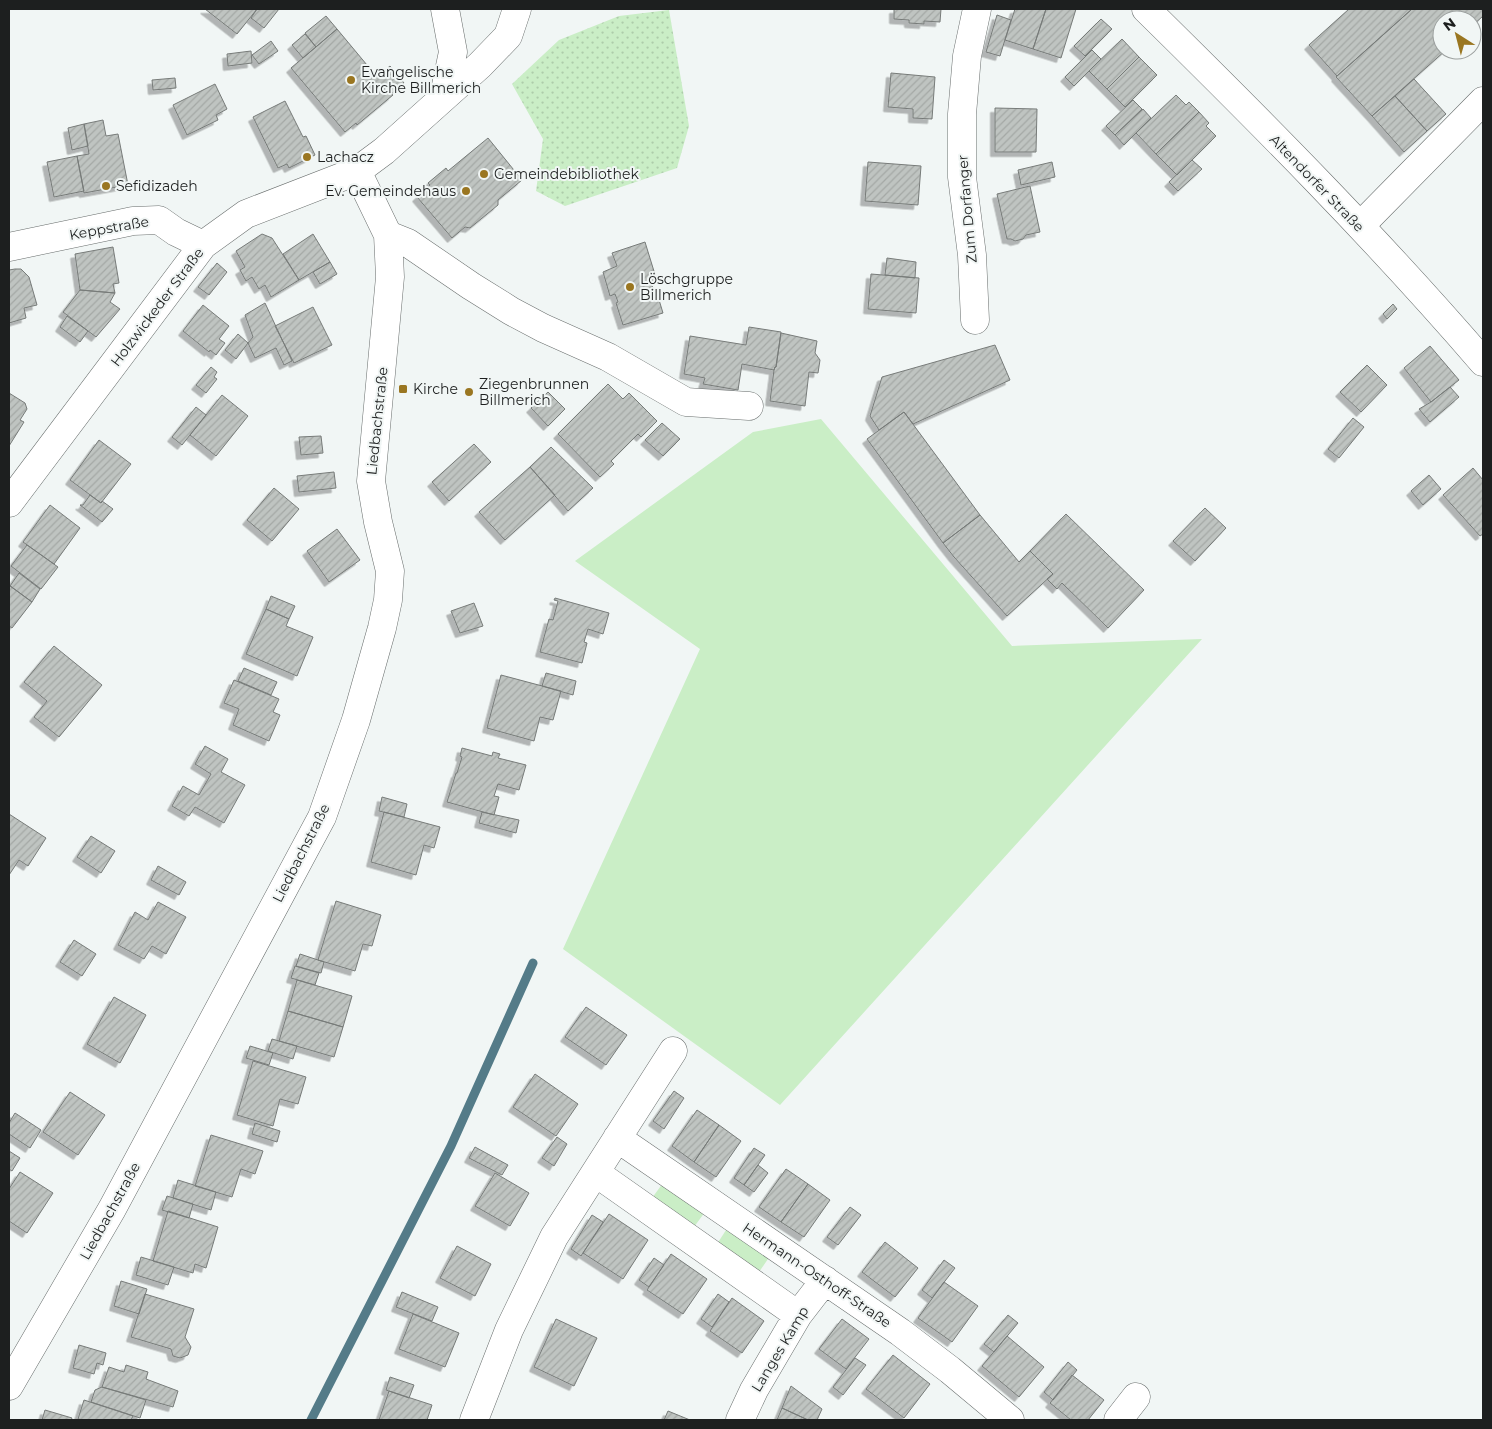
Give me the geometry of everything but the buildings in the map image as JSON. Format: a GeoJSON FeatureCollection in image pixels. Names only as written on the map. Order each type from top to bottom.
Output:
{"type":"FeatureCollection","features":[{"type":"Feature","properties":{"kind":"street"},"geometry":{"type":"LineString","coordinates":[[444,95],[453,52],[445,9]]}},
{"type":"Feature","properties":{"kind":"street","name":"Holzwickeder Straße"},"geometry":{"type":"LineString","coordinates":[[9,504],[203,245],[246,214],[357,171],[384,151],[444,95],[480,65],[508,36],[513,9]]}},
{"type":"Feature","properties":{"kind":"street","name":"Zum Dorfanger"},"geometry":{"type":"LineString","coordinates":[[975,320],[972,254],[962,177],[962,114],[967,56],[977,9]]}},
{"type":"Feature","properties":{"kind":"street","name":"Altendorfer Straße"},"geometry":{"type":"LineString","coordinates":[[1146,9],[1360,226],[1434,305],[1483,362]]}},
{"type":"Feature","properties":{"kind":"street"},"geometry":{"type":"LineString","coordinates":[[1360,226],[1483,101]]}},
{"type":"Feature","properties":{"kind":"street","name":"Liedbachstraße"},"geometry":{"type":"LineString","coordinates":[[9,1386],[106,1220],[322,817],[356,720],[382,628],[388,600],[390,571],[378,522],[371,481],[390,277],[388,235],[357,171]]}},
{"type":"Feature","properties":{"kind":"street","name":"Keppstraße"},"geometry":{"type":"LineString","coordinates":[[9,247],[133,221],[159,220],[176,232],[203,245]]}},
{"type":"Feature","properties":{"kind":"street"},"geometry":{"type":"LineString","coordinates":[[388,235],[408,243],[510,311],[608,357],[686,402],[749,406]]}},
{"type":"Feature","properties":{"kind":"street"},"geometry":{"type":"LineString","coordinates":[[474,1420],[513,1321],[554,1238],[672,1052]]}},
{"type":"Feature","properties":{"kind":"street","name":"Hermann-Osthoff-Straße"},"geometry":{"type":"LineString","coordinates":[[617,1138],[900,1332],[943,1364],[1010,1420]]}},
{"type":"Feature","properties":{"kind":"street"},"geometry":{"type":"LineString","coordinates":[[596,1173],[798,1315]]}},
{"type":"Feature","properties":{"kind":"street","name":"Langes Kamp"},"geometry":{"type":"LineString","coordinates":[[740,1420],[754,1390],[798,1315],[825,1280]]}},
{"type":"Feature","properties":{"kind":"street"},"geometry":{"type":"LineString","coordinates":[[1118,1420],[1136,1397]]}},
{"type":"Feature","properties":{"kind":"green space"},"geometry":{"type":"Polygon","coordinates":[[[669,10],[689,126],[677,168],[565,206],[536,191],[543,139],[512,84],[559,40],[619,16],[669,10]]]}},
{"type":"Feature","properties":{"kind":"green space"},"geometry":{"type":"Polygon","coordinates":[[[821,419],[1012,646],[1202,639],[780,1105],[563,949],[700,649],[575,561],[753,432],[821,419]]]}},
{"type":"Feature","properties":{"kind":"green space"},"geometry":{"type":"Polygon","coordinates":[[[663,1183],[705,1212],[694,1227],[652,1198],[663,1183]]]}},
{"type":"Feature","properties":{"kind":"green space"},"geometry":{"type":"Polygon","coordinates":[[[728,1227],[770,1256],[759,1272],[717,1244],[728,1227]]]}},
{"type":"Feature","properties":{"kind":"waterway"},"geometry":{"type":"LineString","coordinates":[[311,1420],[451,1146],[533,963]]}},
{"type":"Feature","properties":{"kind":"place","name":"Evangelische Kirche Billmerich"},"geometry":{"type":"Point","coordinates":[351,80]}},
{"type":"Feature","properties":{"kind":"place","name":"Lachacz"},"geometry":{"type":"Point","coordinates":[307,157]}},
{"type":"Feature","properties":{"kind":"place","name":"Gemeindebibliothek"},"geometry":{"type":"Point","coordinates":[484,174]}},
{"type":"Feature","properties":{"kind":"place","name":"Sefidizadeh"},"geometry":{"type":"Point","coordinates":[106,186]}},
{"type":"Feature","properties":{"kind":"place","name":"Ev. Gemeindehaus"},"geometry":{"type":"Point","coordinates":[466,191]}},
{"type":"Feature","properties":{"kind":"place","name":"Löschgruppe Billmerich"},"geometry":{"type":"Point","coordinates":[630,287]}},
{"type":"Feature","properties":{"kind":"place","name":"Kirche"},"geometry":{"type":"Point","coordinates":[403,389]}},
{"type":"Feature","properties":{"kind":"place","name":"Ziegenbrunnen Billmerich"},"geometry":{"type":"Point","coordinates":[469,392]}}]}
